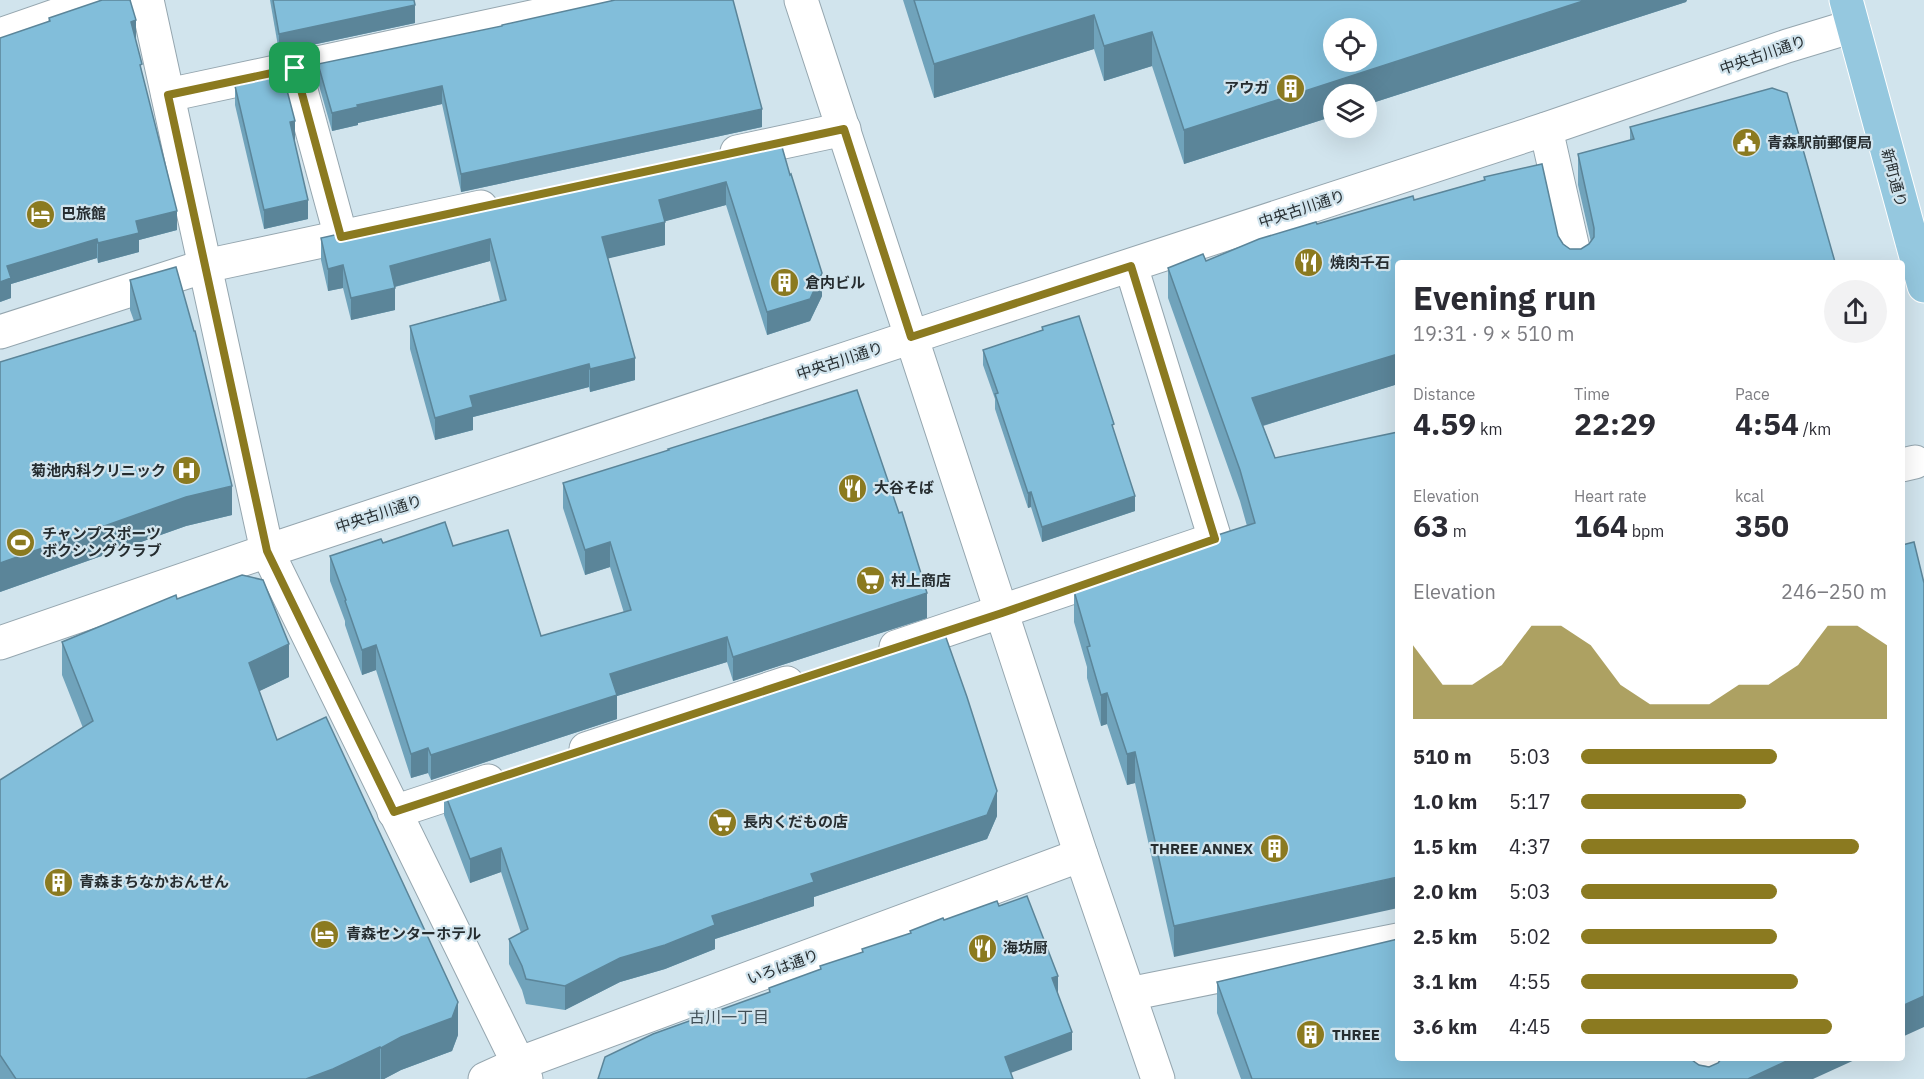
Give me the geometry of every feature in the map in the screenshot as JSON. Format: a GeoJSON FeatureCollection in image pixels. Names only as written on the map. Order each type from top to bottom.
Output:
{"type":"FeatureCollection","features":[{"type":"Feature","properties":{"kind":"main road","name":"新町通り"},"geometry":{"type":"LineString","coordinates":[[1850,13],[1924,286]]}},
{"type":"Feature","properties":{"kind":"street"},"geometry":{"type":"LineString","coordinates":[[0,36],[100,0]]}},
{"type":"Feature","properties":{"kind":"street"},"geometry":{"type":"LineString","coordinates":[[147,0],[267,551],[522,1072]]}},
{"type":"Feature","properties":{"kind":"street"},"geometry":{"type":"LineString","coordinates":[[168,95],[611,0]]}},
{"type":"Feature","properties":{"kind":"street"},"geometry":{"type":"LineString","coordinates":[[801,0],[1081,855],[1158,1079]]}},
{"type":"Feature","properties":{"kind":"street","name":"中央古川通り"},"geometry":{"type":"LineString","coordinates":[[0,643],[267,551],[1546,129],[1787,46],[1850,13]]}},
{"type":"Feature","properties":{"kind":"street"},"geometry":{"type":"LineString","coordinates":[[295,68],[341,237]]}},
{"type":"Feature","properties":{"kind":"street"},"geometry":{"type":"LineString","coordinates":[[704,159],[844,129]]}},
{"type":"Feature","properties":{"kind":"street"},"geometry":{"type":"LineString","coordinates":[[1546,129],[1576,260]]}},
{"type":"Feature","properties":{"kind":"street"},"geometry":{"type":"LineString","coordinates":[[0,332],[205,267],[505,202]]}},
{"type":"Feature","properties":{"kind":"street"},"geometry":{"type":"LineString","coordinates":[[867,657],[1215,539],[1131,266]]}},
{"type":"Feature","properties":{"kind":"street"},"geometry":{"type":"LineString","coordinates":[[563,756],[811,675]]}},
{"type":"Feature","properties":{"kind":"street"},"geometry":{"type":"LineString","coordinates":[[394,812],[518,771]]}},
{"type":"Feature","properties":{"kind":"street","name":"いろは通り"},"geometry":{"type":"LineString","coordinates":[[485,1079],[522,1072],[1081,855]]}},
{"type":"Feature","properties":{"kind":"street"},"geometry":{"type":"LineString","coordinates":[[1129,994],[1395,941]]}},
{"type":"Feature","properties":{"kind":"street"},"geometry":{"type":"LineString","coordinates":[[1703,1061],[1706,1079]]}},
{"type":"Feature","properties":{"kind":"building"},"geometry":{"type":"Polygon","coordinates":[[[102,0],[130,0],[136,20],[131,22],[142,64],[140,65],[177,211],[136,221],[139,233],[98,243],[97,239],[7,266],[11,278],[0,282],[0,38],[102,0]]]}},
{"type":"Feature","properties":{"kind":"building"},"geometry":{"type":"Polygon","coordinates":[[[273,0],[414,0],[415,5],[279,34],[273,0]]]}},
{"type":"Feature","properties":{"kind":"building"},"geometry":{"type":"Polygon","coordinates":[[[615,0],[733,0],[762,109],[461,174],[442,86],[357,105],[358,107],[332,113],[318,64],[615,0]]]}},
{"type":"Feature","properties":{"kind":"building"},"geometry":{"type":"Polygon","coordinates":[[[914,0],[1586,0],[1377,68],[1377,18],[1323,18],[1323,72],[1363,72],[1184,130],[1152,32],[1104,46],[1094,15],[934,64],[914,0]]]}},
{"type":"Feature","properties":{"kind":"building"},"geometry":{"type":"Polygon","coordinates":[[[283,75],[295,121],[290,122],[308,200],[264,210],[235,86],[283,75]]]}},
{"type":"Feature","properties":{"kind":"building"},"geometry":{"type":"Polygon","coordinates":[[[1772,88],[1787,93],[1834,260],[1395,260],[1395,355],[1252,398],[1275,458],[1395,433],[1395,878],[1174,926],[1135,752],[1127,754],[1107,693],[1101,695],[1074,591],[1140,571],[1137,561],[1255,523],[1240,470],[1168,268],[1203,254],[1206,261],[1259,239],[1316,222],[1317,224],[1413,196],[1414,200],[1485,180],[1484,177],[1542,164],[1558,236],[1570,249],[1581,249],[1594,237],[1594,228],[1578,154],[1634,139],[1630,127],[1772,88]]]}},
{"type":"Feature","properties":{"kind":"building"},"geometry":{"type":"Polygon","coordinates":[[[780,140],[822,273],[810,299],[767,312],[726,182],[659,200],[665,222],[602,237],[635,358],[590,369],[589,364],[470,396],[473,407],[435,418],[410,326],[506,300],[490,239],[390,266],[395,288],[351,298],[343,265],[328,269],[321,238],[380,225],[382,232],[469,207],[780,140]]]}},
{"type":"Feature","properties":{"kind":"building"},"geometry":{"type":"Polygon","coordinates":[[[176,267],[195,331],[232,486],[186,497],[0,563],[0,362],[141,319],[130,280],[176,267]]]}},
{"type":"Feature","properties":{"kind":"building"},"geometry":{"type":"Polygon","coordinates":[[[1079,316],[1135,496],[1042,527],[1031,492],[1028,493],[995,394],[998,393],[983,350],[1043,330],[1042,327],[1079,316]]]}},
{"type":"Feature","properties":{"kind":"building"},"geometry":{"type":"Polygon","coordinates":[[[857,390],[899,513],[902,512],[927,593],[733,657],[727,637],[610,674],[617,695],[431,755],[428,748],[411,754],[376,645],[362,650],[330,556],[381,539],[383,543],[445,522],[453,546],[508,530],[541,636],[631,610],[610,542],[585,550],[563,483],[857,390]]]}},
{"type":"Feature","properties":{"kind":"building"},"geometry":{"type":"Polygon","coordinates":[[[1914,542],[1924,583],[1924,996],[1905,1005],[1905,544],[1914,542]]]}},
{"type":"Feature","properties":{"kind":"building"},"geometry":{"type":"Polygon","coordinates":[[[242,575],[263,580],[289,644],[249,663],[277,740],[326,717],[458,1002],[452,1018],[401,1037],[381,1048],[306,1079],[16,1079],[0,1055],[0,780],[93,721],[62,642],[176,595],[177,599],[242,575]]]}},
{"type":"Feature","properties":{"kind":"building"},"geometry":{"type":"Polygon","coordinates":[[[938,629],[939,634],[944,632],[997,791],[987,815],[811,874],[814,882],[712,916],[715,925],[665,945],[620,958],[565,986],[526,979],[509,939],[528,929],[501,848],[470,859],[444,791],[628,731],[630,737],[746,699],[744,693],[938,629]]]}},
{"type":"Feature","properties":{"kind":"building"},"geometry":{"type":"Polygon","coordinates":[[[1027,896],[1058,976],[1052,978],[1072,1032],[1005,1057],[1013,1079],[598,1079],[605,1057],[653,1034],[770,992],[769,988],[821,969],[820,966],[863,952],[862,949],[911,933],[910,931],[943,918],[944,920],[997,901],[999,906],[1027,896]]]}},
{"type":"Feature","properties":{"kind":"building","name":"THREE"},"geometry":{"type":"Polygon","coordinates":[[[1395,940],[1395,1061],[1694,1061],[1699,1065],[1709,1067],[1720,1061],[1787,1061],[1748,1079],[1252,1079],[1217,982],[1395,940]]]}},
{"type":"Feature","properties":{"kind":"place","name":"アウガ"},"geometry":{"type":"Point","coordinates":[1290,88]}},
{"type":"Feature","properties":{"kind":"place","name":"青森駅前郵便局"},"geometry":{"type":"Point","coordinates":[1746,143]}},
{"type":"Feature","properties":{"kind":"place","name":"巴旅館"},"geometry":{"type":"Point","coordinates":[40,214]}},
{"type":"Feature","properties":{"kind":"place","name":"焼肉千石"},"geometry":{"type":"Point","coordinates":[1309,263]}},
{"type":"Feature","properties":{"kind":"place","name":"倉内ビル"},"geometry":{"type":"Point","coordinates":[784,283]}},
{"type":"Feature","properties":{"kind":"place","name":"菊池内科クリニック"},"geometry":{"type":"Point","coordinates":[187,471]}},
{"type":"Feature","properties":{"kind":"place","name":"大谷そば"},"geometry":{"type":"Point","coordinates":[853,488]}},
{"type":"Feature","properties":{"kind":"place","name":"チャンプスポーツ ボクシングクラブ"},"geometry":{"type":"Point","coordinates":[21,543]}},
{"type":"Feature","properties":{"kind":"place","name":"村上商店"},"geometry":{"type":"Point","coordinates":[870,581]}},
{"type":"Feature","properties":{"kind":"place","name":"長内くだもの店"},"geometry":{"type":"Point","coordinates":[722,822]}},
{"type":"Feature","properties":{"kind":"place","name":"THREE ANNEX"},"geometry":{"type":"Point","coordinates":[1274,849]}},
{"type":"Feature","properties":{"kind":"place","name":"青森まちなかおんせん"},"geometry":{"type":"Point","coordinates":[58,882]}},
{"type":"Feature","properties":{"kind":"place","name":"青森センターホテル"},"geometry":{"type":"Point","coordinates":[325,934]}},
{"type":"Feature","properties":{"kind":"place","name":"海坊厨"},"geometry":{"type":"Point","coordinates":[982,948]}},
{"type":"Feature","properties":{"kind":"place","name":"THREE"},"geometry":{"type":"Point","coordinates":[1311,1035]}},
{"type":"Feature","properties":{"kind":"district","name":"古川一丁目"},"geometry":{"type":"Point","coordinates":[729,1017]}},
{"type":"Feature","properties":{"kind":"route"},"geometry":{"type":"LineString","coordinates":[[295,68],[341,237],[844,129],[911,337],[1131,266],[1215,539],[1002,613],[394,812],[267,551],[168,95],[295,68]]}}]}
